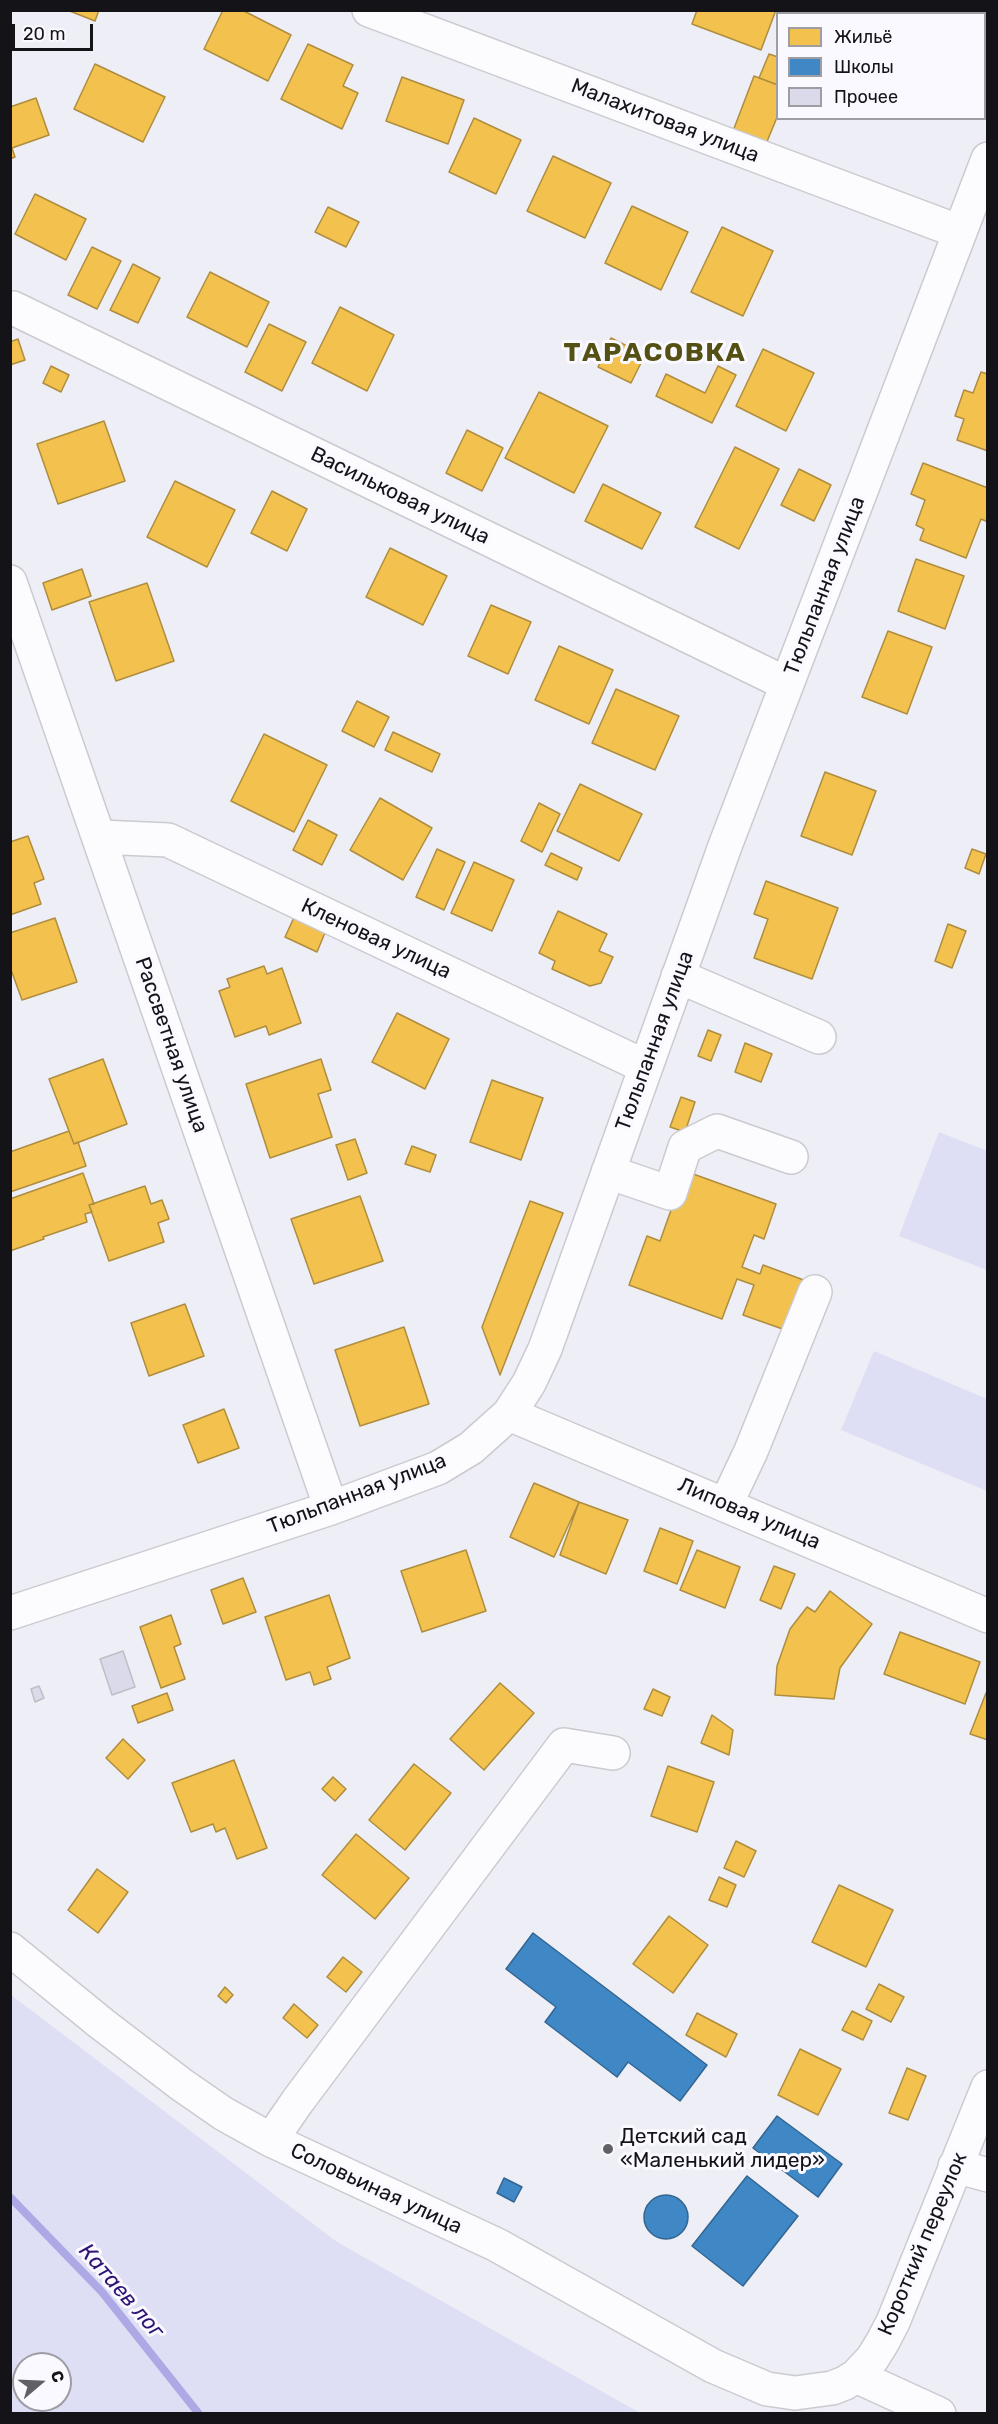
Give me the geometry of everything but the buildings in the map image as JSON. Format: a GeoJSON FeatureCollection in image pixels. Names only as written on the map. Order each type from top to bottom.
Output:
{"type":"FeatureCollection","features":[{"type":"Feature","properties":{"kind":"street","name":"Малахитовая улица"},"geometry":{"type":"LineString","coordinates":[[369,10],[960,232]]}},
{"type":"Feature","properties":{"kind":"street","name":"Тюльпанная улица"},"geometry":{"type":"LineString","coordinates":[[10,1613],[331,1508],[438,1468],[471,1448],[509,1414],[529,1383],[545,1349],[725,846],[987,159]]}},
{"type":"Feature","properties":{"kind":"street","name":"Васильковая улица"},"geometry":{"type":"LineString","coordinates":[[13,308],[787,684]]}},
{"type":"Feature","properties":{"kind":"street","name":"Рассветная улица"},"geometry":{"type":"LineString","coordinates":[[10,582],[331,1508]]}},
{"type":"Feature","properties":{"kind":"street","name":"Кленовая улица"},"geometry":{"type":"LineString","coordinates":[[100,837],[168,840],[646,1067]]}},
{"type":"Feature","properties":{"kind":"street"},"geometry":{"type":"LineString","coordinates":[[678,976],[819,1037]]}},
{"type":"Feature","properties":{"kind":"street"},"geometry":{"type":"LineString","coordinates":[[608,1172],[670,1192],[685,1147],[717,1131],[791,1157]]}},
{"type":"Feature","properties":{"kind":"street"},"geometry":{"type":"LineString","coordinates":[[726,1504],[751,1451],[815,1292]]}},
{"type":"Feature","properties":{"kind":"street","name":"Липовая улица"},"geometry":{"type":"LineString","coordinates":[[509,1414],[987,1616]]}},
{"type":"Feature","properties":{"kind":"street"},"geometry":{"type":"LineString","coordinates":[[271,2140],[564,1745],[613,1753]]}},
{"type":"Feature","properties":{"kind":"street","name":"Соловьиная улица"},"geometry":{"type":"LineString","coordinates":[[10,1949],[182,2085],[224,2114],[271,2140],[497,2245],[713,2366],[767,2388]]}},
{"type":"Feature","properties":{"kind":"street","name":"Короткий переулок"},"geometry":{"type":"LineString","coordinates":[[767,2388],[795,2393],[832,2388],[856,2376],[872,2359],[893,2322],[987,2086]]}},
{"type":"Feature","properties":{"kind":"street"},"geometry":{"type":"LineString","coordinates":[[956,2166],[987,2175]]}},
{"type":"Feature","properties":{"kind":"street"},"geometry":{"type":"LineString","coordinates":[[856,2376],[939,2414]]}},
{"type":"Feature","properties":{"kind":"shaded area"},"geometry":{"type":"Polygon","coordinates":[[[939,1132],[987,1151],[987,1270],[899,1236],[939,1132]]]}},
{"type":"Feature","properties":{"kind":"shaded area"},"geometry":{"type":"Polygon","coordinates":[[[874,1351],[987,1399],[987,1491],[841,1430],[874,1351]]]}},
{"type":"Feature","properties":{"kind":"shaded area"},"geometry":{"type":"Polygon","coordinates":[[[11,1995],[337,2242],[640,2413],[11,2413],[11,1995]]]}},
{"type":"Feature","properties":{"kind":"waterway","name":"Катаев лог"},"geometry":{"type":"LineString","coordinates":[[10,2197],[102,2292],[199,2414]]}},
{"type":"Feature","properties":{"kind":"place","name":"Детский сад «Маленький лидер»"},"geometry":{"type":"Point","coordinates":[608,2149]}},
{"type":"Feature","properties":{"kind":"district","name":"ТАРАСОВКА"},"geometry":{"type":"Point","coordinates":[655,353]}}]}
